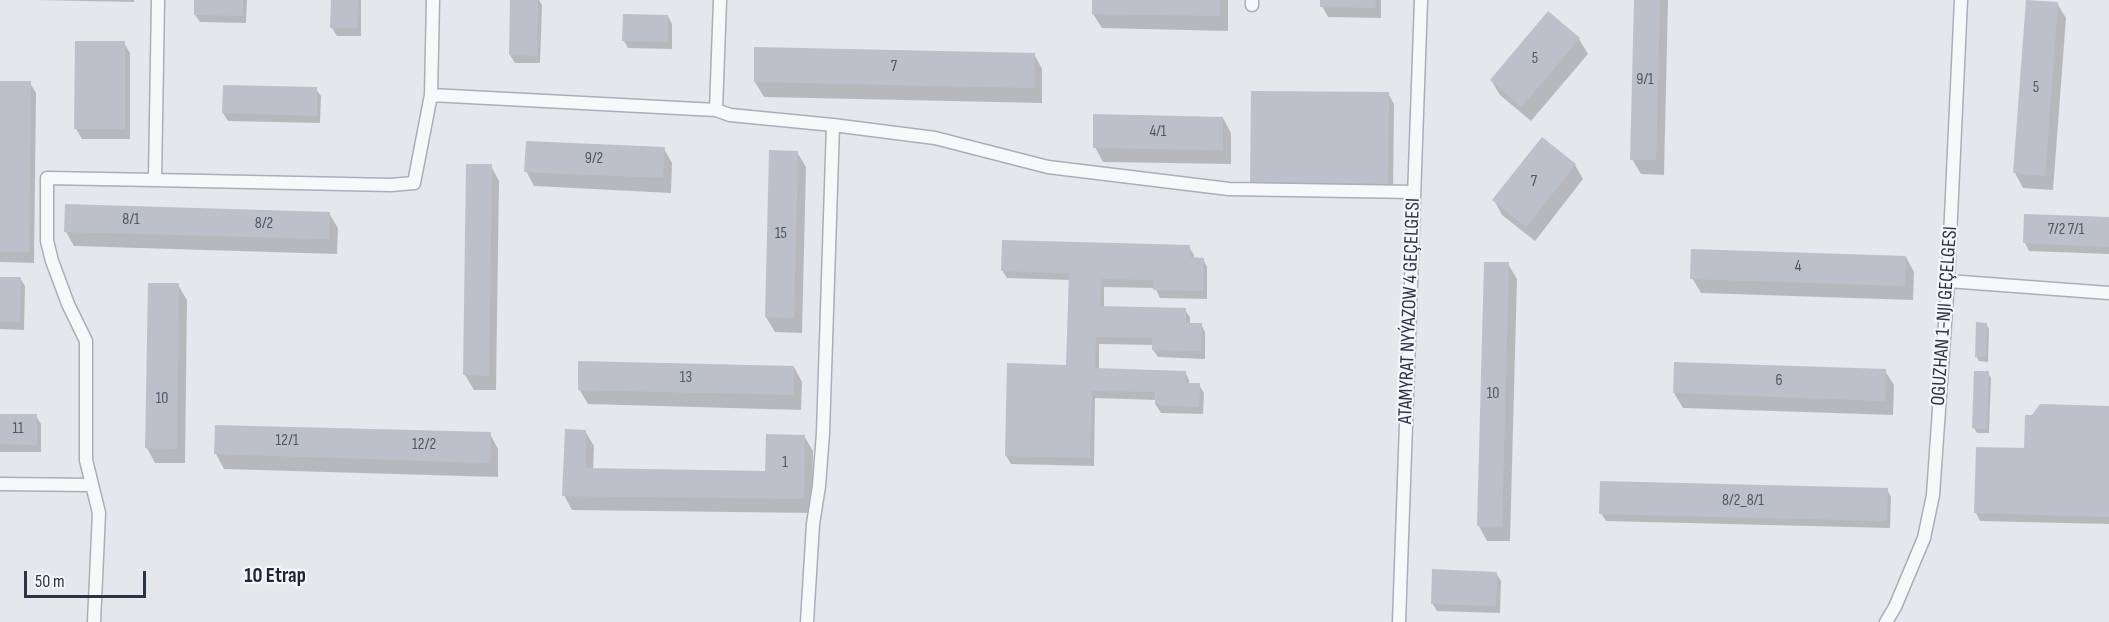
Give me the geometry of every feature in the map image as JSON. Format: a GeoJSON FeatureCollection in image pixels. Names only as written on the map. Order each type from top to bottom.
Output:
{"type":"FeatureCollection","features":[{"type":"Feature","properties":{"kind":"street"},"geometry":{"type":"LineString","coordinates":[[155,180],[158,0]]}},
{"type":"Feature","properties":{"kind":"street"},"geometry":{"type":"LineString","coordinates":[[93,622],[99,513],[86,460],[86,341],[68,304],[51,261],[46,241],[47,178],[391,185],[414,183],[431,95],[433,0]]}},
{"type":"Feature","properties":{"kind":"street"},"geometry":{"type":"LineString","coordinates":[[716,110],[720,0]]}},
{"type":"Feature","properties":{"kind":"street","name":"ATAMYRAT NYÝAZOW 4 GEÇELGESI"},"geometry":{"type":"LineString","coordinates":[[1400,622],[1421,0]]}},
{"type":"Feature","properties":{"kind":"street","name":"OGUZHAN 1-NJI GEÇELGESI"},"geometry":{"type":"LineString","coordinates":[[1886,622],[1924,538],[1933,495],[1948,281],[1961,0]]}},
{"type":"Feature","properties":{"kind":"street"},"geometry":{"type":"LineString","coordinates":[[431,95],[716,110],[730,115],[833,124],[935,138],[1048,167],[1229,189],[1414,192]]}},
{"type":"Feature","properties":{"kind":"street"},"geometry":{"type":"LineString","coordinates":[[807,622],[813,524],[819,486],[823,433],[833,124]]}},
{"type":"Feature","properties":{"kind":"street"},"geometry":{"type":"LineString","coordinates":[[1948,281],[2109,293]]}},
{"type":"Feature","properties":{"kind":"street"},"geometry":{"type":"LineString","coordinates":[[0,484],[92,485]]}},
{"type":"Feature","properties":{"kind":"building"},"geometry":{"type":"Polygon","coordinates":[[[194,0],[243,0],[243,16],[194,15],[194,0]]]}},
{"type":"Feature","properties":{"kind":"building"},"geometry":{"type":"Polygon","coordinates":[[[331,0],[358,0],[357,28],[330,28],[331,0]]]}},
{"type":"Feature","properties":{"kind":"building"},"geometry":{"type":"Polygon","coordinates":[[[510,0],[538,0],[537,56],[509,55],[510,0]]]}},
{"type":"Feature","properties":{"kind":"building"},"geometry":{"type":"Polygon","coordinates":[[[1092,0],[1220,0],[1220,16],[1092,14],[1092,0]]]}},
{"type":"Feature","properties":{"kind":"building"},"geometry":{"type":"Polygon","coordinates":[[[1320,0],[1376,0],[1375,8],[1320,7],[1320,0]]]}},
{"type":"Feature","properties":{"kind":"building"},"geometry":{"type":"Polygon","coordinates":[[[1634,0],[1660,0],[1656,160],[1630,160],[1634,0]]]}},
{"type":"Feature","properties":{"kind":"building"},"geometry":{"type":"Polygon","coordinates":[[[2026,0],[2058,2],[2045,176],[2013,173],[2026,0]]]}},
{"type":"Feature","properties":{"kind":"building"},"geometry":{"type":"Polygon","coordinates":[[[1548,11],[1580,38],[1521,107],[1490,80],[1548,11]]]}},
{"type":"Feature","properties":{"kind":"building"},"geometry":{"type":"Polygon","coordinates":[[[623,14],[668,15],[668,42],[622,41],[623,14]]]}},
{"type":"Feature","properties":{"kind":"building"},"geometry":{"type":"Polygon","coordinates":[[[75,41],[125,41],[125,129],[74,129],[75,41]]]}},
{"type":"Feature","properties":{"kind":"building"},"geometry":{"type":"Polygon","coordinates":[[[754,47],[1035,53],[1034,88],[754,82],[754,47]]]}},
{"type":"Feature","properties":{"kind":"building"},"geometry":{"type":"Polygon","coordinates":[[[0,81],[31,81],[29,252],[0,252],[0,81]]]}},
{"type":"Feature","properties":{"kind":"building"},"geometry":{"type":"Polygon","coordinates":[[[223,85],[317,87],[317,116],[222,113],[223,85]]]}},
{"type":"Feature","properties":{"kind":"building"},"geometry":{"type":"Polygon","coordinates":[[[1251,91],[1389,92],[1388,184],[1250,183],[1251,91]]]}},
{"type":"Feature","properties":{"kind":"building"},"geometry":{"type":"Polygon","coordinates":[[[1093,114],[1223,117],[1223,150],[1093,148],[1093,114]]]}},
{"type":"Feature","properties":{"kind":"building"},"geometry":{"type":"Polygon","coordinates":[[[1542,137],[1576,164],[1526,227],[1492,200],[1542,137]]]}},
{"type":"Feature","properties":{"kind":"building"},"geometry":{"type":"Polygon","coordinates":[[[526,141],[665,147],[663,178],[524,172],[526,141]]]}},
{"type":"Feature","properties":{"kind":"building"},"geometry":{"type":"Polygon","coordinates":[[[769,150],[798,151],[794,318],[765,317],[769,150]]]}},
{"type":"Feature","properties":{"kind":"building"},"geometry":{"type":"Polygon","coordinates":[[[466,164],[492,164],[489,376],[463,375],[466,164]]]}},
{"type":"Feature","properties":{"kind":"building"},"geometry":{"type":"Polygon","coordinates":[[[65,204],[330,212],[329,239],[64,232],[65,204]]]}},
{"type":"Feature","properties":{"kind":"building"},"geometry":{"type":"Polygon","coordinates":[[[2024,214],[2109,217],[2109,247],[2023,243],[2024,214]]]}},
{"type":"Feature","properties":{"kind":"building"},"geometry":{"type":"Polygon","coordinates":[[[1002,240],[1190,245],[1190,257],[1204,258],[1203,291],[1153,290],[1154,280],[1101,279],[1100,306],[1186,308],[1186,323],[1202,323],[1201,351],[1152,350],[1152,338],[1096,337],[1095,368],[1186,371],[1185,383],[1200,383],[1199,407],[1155,405],[1155,392],[1092,391],[1090,458],[1005,456],[1007,363],[1066,365],[1069,273],[1001,271],[1002,240]]]}},
{"type":"Feature","properties":{"kind":"building"},"geometry":{"type":"Polygon","coordinates":[[[1691,249],[1906,256],[1905,286],[1690,279],[1691,249]]]}},
{"type":"Feature","properties":{"kind":"building"},"geometry":{"type":"Polygon","coordinates":[[[1484,262],[1509,262],[1502,527],[1477,526],[1484,262]]]}},
{"type":"Feature","properties":{"kind":"building"},"geometry":{"type":"Polygon","coordinates":[[[0,277],[21,277],[20,322],[0,322],[0,277]]]}},
{"type":"Feature","properties":{"kind":"building"},"geometry":{"type":"Polygon","coordinates":[[[148,283],[179,283],[177,449],[145,448],[148,283]]]}},
{"type":"Feature","properties":{"kind":"building"},"geometry":{"type":"Polygon","coordinates":[[[1976,322],[1987,323],[1986,357],[1975,357],[1976,322]]]}},
{"type":"Feature","properties":{"kind":"building"},"geometry":{"type":"Polygon","coordinates":[[[578,361],[794,366],[794,395],[578,390],[578,361]]]}},
{"type":"Feature","properties":{"kind":"building"},"geometry":{"type":"Polygon","coordinates":[[[1674,362],[1886,369],[1885,401],[1673,393],[1674,362]]]}},
{"type":"Feature","properties":{"kind":"building"},"geometry":{"type":"Polygon","coordinates":[[[1974,371],[1989,371],[1987,429],[1972,428],[1974,371]]]}},
{"type":"Feature","properties":{"kind":"building"},"geometry":{"type":"Polygon","coordinates":[[[2040,404],[2109,406],[2109,517],[1974,513],[1976,447],[2024,448],[2025,415],[2032,415],[2040,404]]]}},
{"type":"Feature","properties":{"kind":"building"},"geometry":{"type":"Polygon","coordinates":[[[0,414],[37,414],[37,445],[0,444],[0,414]]]}},
{"type":"Feature","properties":{"kind":"building"},"geometry":{"type":"Polygon","coordinates":[[[215,425],[491,432],[490,463],[214,454],[215,425]]]}},
{"type":"Feature","properties":{"kind":"building"},"geometry":{"type":"Polygon","coordinates":[[[565,429],[586,430],[586,468],[765,471],[766,434],[805,435],[804,499],[562,496],[565,429]]]}},
{"type":"Feature","properties":{"kind":"building"},"geometry":{"type":"Polygon","coordinates":[[[1600,481],[1888,488],[1887,521],[1599,514],[1600,481]]]}},
{"type":"Feature","properties":{"kind":"building"},"geometry":{"type":"Polygon","coordinates":[[[1432,569],[1497,572],[1496,606],[1431,604],[1432,569]]]}},
{"type":"Feature","properties":{"kind":"district","name":"10 Etrap"},"geometry":{"type":"Point","coordinates":[275,577]}}]}
